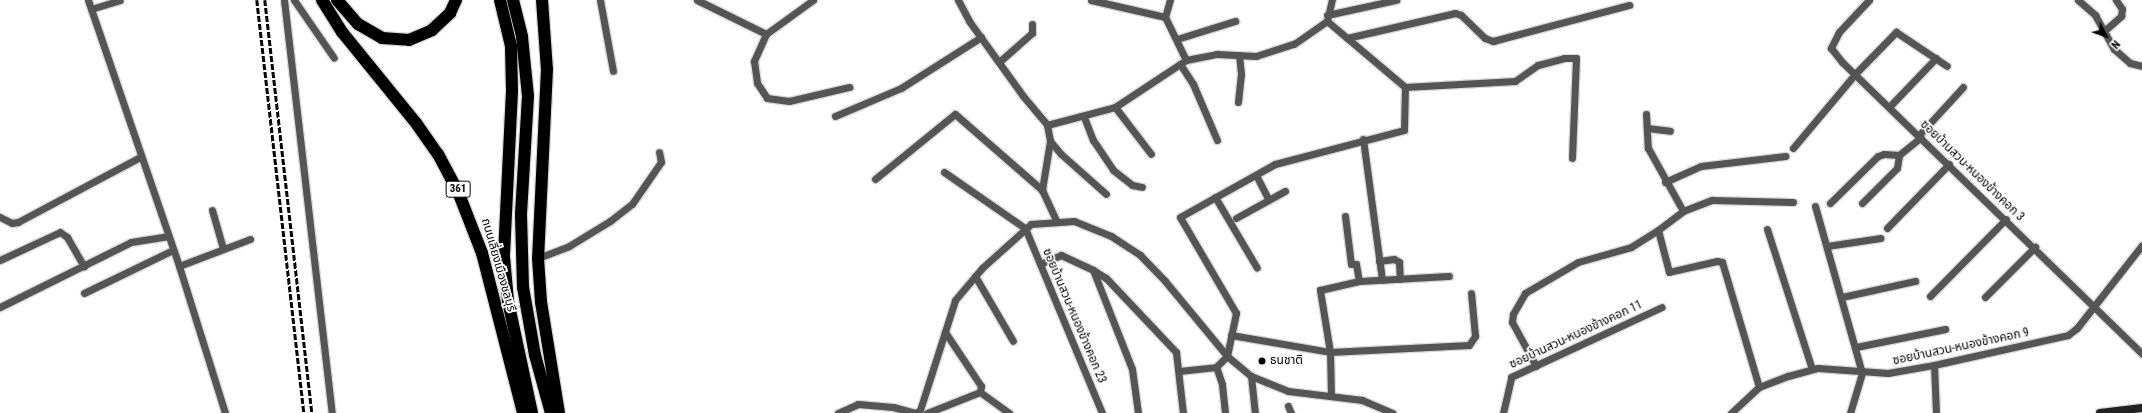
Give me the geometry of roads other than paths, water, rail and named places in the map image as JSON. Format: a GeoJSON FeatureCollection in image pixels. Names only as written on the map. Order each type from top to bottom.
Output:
{"type":"FeatureCollection","features":[{"type":"Feature","properties":{"kind":"highway","name":"ถนนเลี่ยงเมืองชลบุรี"},"geometry":{"type":"LineString","coordinates":[[322,0],[346,38],[416,123],[438,154],[457,189],[482,253],[523,413]]}},
{"type":"Feature","properties":{"kind":"highway"},"geometry":{"type":"LineString","coordinates":[[337,0],[358,24],[382,38],[409,40],[432,30],[450,13],[456,0]]}},
{"type":"Feature","properties":{"kind":"highway"},"geometry":{"type":"LineString","coordinates":[[500,0],[511,46],[512,90],[504,256],[508,301],[532,413]]}},
{"type":"Feature","properties":{"kind":"highway"},"geometry":{"type":"LineString","coordinates":[[513,0],[522,37],[528,96],[521,215],[523,287],[535,355],[551,413]]}},
{"type":"Feature","properties":{"kind":"highway"},"geometry":{"type":"LineString","coordinates":[[542,0],[547,69],[538,258],[540,302],[559,413]]}},
{"type":"Feature","properties":{"kind":"main road"},"geometry":{"type":"LineString","coordinates":[[2100,413],[2142,408]]}},
{"type":"Feature","properties":{"kind":"street"},"geometry":{"type":"LineString","coordinates":[[88,0],[140,157],[179,266],[225,413]]}},
{"type":"Feature","properties":{"kind":"street"},"geometry":{"type":"LineString","coordinates":[[91,9],[120,0]]}},
{"type":"Feature","properties":{"kind":"street"},"geometry":{"type":"LineString","coordinates":[[284,0],[332,413]]}},
{"type":"Feature","properties":{"kind":"street"},"geometry":{"type":"LineString","coordinates":[[294,0],[334,58]]}},
{"type":"Feature","properties":{"kind":"street"},"geometry":{"type":"LineString","coordinates":[[600,0],[613,71]]}},
{"type":"Feature","properties":{"kind":"street"},"geometry":{"type":"LineString","coordinates":[[698,0],[766,34]]}},
{"type":"Feature","properties":{"kind":"street"},"geometry":{"type":"LineString","coordinates":[[813,0],[766,34],[754,61],[757,83],[767,98],[789,101],[849,87]]}},
{"type":"Feature","properties":{"kind":"street"},"geometry":{"type":"LineString","coordinates":[[958,0],[998,62],[1047,125],[1050,141],[1042,190]]}},
{"type":"Feature","properties":{"kind":"street"},"geometry":{"type":"LineString","coordinates":[[1091,0],[1115,3],[1165,17]]}},
{"type":"Feature","properties":{"kind":"street"},"geometry":{"type":"LineString","coordinates":[[1170,0],[1165,17],[1177,39],[1183,62],[1217,140]]}},
{"type":"Feature","properties":{"kind":"street"},"geometry":{"type":"LineString","coordinates":[[1327,18],[1332,0]]}},
{"type":"Feature","properties":{"kind":"street"},"geometry":{"type":"LineString","coordinates":[[1047,125],[1084,117],[1115,107],[1183,62],[1217,54],[1256,56],[1294,44],[1327,18],[1396,0]]}},
{"type":"Feature","properties":{"kind":"street","name":"ซอยบ้านสวน-หนองข้างคอก 3"},"geometry":{"type":"LineString","coordinates":[[1869,0],[1839,32],[1831,48],[1855,74],[2035,247],[2142,354]]}},
{"type":"Feature","properties":{"kind":"street"},"geometry":{"type":"LineString","coordinates":[[2078,0],[2095,15],[2114,50],[2130,63],[2142,66]]}},
{"type":"Feature","properties":{"kind":"street"},"geometry":{"type":"LineString","coordinates":[[2104,31],[2121,16],[2122,9],[2116,0]]}},
{"type":"Feature","properties":{"kind":"street"},"geometry":{"type":"LineString","coordinates":[[1347,38],[1455,13],[1462,15],[1485,38],[1493,40],[1628,5]]}},
{"type":"Feature","properties":{"kind":"street"},"geometry":{"type":"LineString","coordinates":[[1327,18],[1347,38],[1405,87],[1515,81],[1538,65],[1564,58],[1576,58],[1572,158]]}},
{"type":"Feature","properties":{"kind":"street"},"geometry":{"type":"LineString","coordinates":[[1177,39],[1235,21]]}},
{"type":"Feature","properties":{"kind":"street"},"geometry":{"type":"LineString","coordinates":[[998,62],[1032,33],[1032,24]]}},
{"type":"Feature","properties":{"kind":"street"},"geometry":{"type":"LineString","coordinates":[[1793,148],[1855,74],[1896,32],[1947,66]]}},
{"type":"Feature","properties":{"kind":"street"},"geometry":{"type":"LineString","coordinates":[[835,116],[901,88],[981,37]]}},
{"type":"Feature","properties":{"kind":"street"},"geometry":{"type":"LineString","coordinates":[[1238,102],[1241,74],[1239,55]]}},
{"type":"Feature","properties":{"kind":"street"},"geometry":{"type":"LineString","coordinates":[[1889,107],[1936,58]]}},
{"type":"Feature","properties":{"kind":"street"},"geometry":{"type":"LineString","coordinates":[[1179,371],[1216,366],[1227,356],[1236,313],[1180,217],[1275,164],[1363,139],[1404,130],[1405,87]]}},
{"type":"Feature","properties":{"kind":"street"},"geometry":{"type":"LineString","coordinates":[[1830,203],[1878,156],[1884,154],[1899,154],[1920,136],[1963,87]]}},
{"type":"Feature","properties":{"kind":"street"},"geometry":{"type":"LineString","coordinates":[[1115,107],[1151,154]]}},
{"type":"Feature","properties":{"kind":"street"},"geometry":{"type":"LineString","coordinates":[[875,180],[955,114],[1042,190],[1057,222]]}},
{"type":"Feature","properties":{"kind":"street"},"geometry":{"type":"LineString","coordinates":[[1646,114],[1648,148],[1665,182],[1683,211]]}},
{"type":"Feature","properties":{"kind":"street"},"geometry":{"type":"LineString","coordinates":[[1084,117],[1093,140],[1113,170],[1132,186],[1142,187]]}},
{"type":"Feature","properties":{"kind":"street"},"geometry":{"type":"LineString","coordinates":[[1647,128],[1670,131]]}},
{"type":"Feature","properties":{"kind":"street"},"geometry":{"type":"LineString","coordinates":[[1363,139],[1382,280]]}},
{"type":"Feature","properties":{"kind":"street"},"geometry":{"type":"LineString","coordinates":[[1050,141],[1061,154],[1106,194]]}},
{"type":"Feature","properties":{"kind":"street"},"geometry":{"type":"LineString","coordinates":[[538,258],[569,246],[610,221],[632,204],[661,162],[659,152]]}},
{"type":"Feature","properties":{"kind":"street"},"geometry":{"type":"LineString","coordinates":[[1862,203],[1897,168],[1899,154]]}},
{"type":"Feature","properties":{"kind":"street"},"geometry":{"type":"LineString","coordinates":[[1665,182],[1682,172],[1702,166],[1785,156]]}},
{"type":"Feature","properties":{"kind":"street"},"geometry":{"type":"LineString","coordinates":[[0,217],[12,223],[18,222],[140,157]]}},
{"type":"Feature","properties":{"kind":"street"},"geometry":{"type":"LineString","coordinates":[[1887,228],[1949,164]]}},
{"type":"Feature","properties":{"kind":"street"},"geometry":{"type":"LineString","coordinates":[[944,172],[1025,228]]}},
{"type":"Feature","properties":{"kind":"street"},"geometry":{"type":"LineString","coordinates":[[1256,175],[1269,200]]}},
{"type":"Feature","properties":{"kind":"street"},"geometry":{"type":"LineString","coordinates":[[1236,218],[1285,191]]}},
{"type":"Feature","properties":{"kind":"street"},"geometry":{"type":"LineString","coordinates":[[1215,197],[1257,268]]}},
{"type":"Feature","properties":{"kind":"street"},"geometry":{"type":"LineString","coordinates":[[1536,366],[1512,322],[1513,314],[1525,293],[1578,262],[1631,247],[1658,230],[1683,211],[1712,200],[1794,202]]}},
{"type":"Feature","properties":{"kind":"street"},"geometry":{"type":"LineString","coordinates":[[1815,206],[1828,246],[1862,373],[1850,413]]}},
{"type":"Feature","properties":{"kind":"street"},"geometry":{"type":"LineString","coordinates":[[212,210],[223,248]]}},
{"type":"Feature","properties":{"kind":"street"},"geometry":{"type":"LineString","coordinates":[[1345,216],[1351,264],[1356,264],[1358,281]]}},
{"type":"Feature","properties":{"kind":"street"},"geometry":{"type":"LineString","coordinates":[[1930,296],[2006,219]]}},
{"type":"Feature","properties":{"kind":"street"},"geometry":{"type":"LineString","coordinates":[[838,413],[858,404],[919,411],[955,300],[990,259],[1031,224],[1074,221],[1111,236],[1140,255],[1166,281],[1227,356],[1251,376],[1288,391],[1362,400],[1392,413]]}},
{"type":"Feature","properties":{"kind":"street","name":"ซอยบ้านสวน-หนองข้างคอก 23"},"geometry":{"type":"LineString","coordinates":[[1025,228],[1102,413]]}},
{"type":"Feature","properties":{"kind":"street"},"geometry":{"type":"LineString","coordinates":[[1767,229],[1812,369]]}},
{"type":"Feature","properties":{"kind":"street"},"geometry":{"type":"LineString","coordinates":[[1658,230],[1669,272],[1717,261],[1722,262],[1759,387]]}},
{"type":"Feature","properties":{"kind":"street"},"geometry":{"type":"LineString","coordinates":[[0,260],[60,232],[67,237],[84,266]]}},
{"type":"Feature","properties":{"kind":"street"},"geometry":{"type":"LineString","coordinates":[[0,307],[131,242],[168,236]]}},
{"type":"Feature","properties":{"kind":"street"},"geometry":{"type":"LineString","coordinates":[[1828,246],[1880,238]]}},
{"type":"Feature","properties":{"kind":"street"},"geometry":{"type":"LineString","coordinates":[[179,266],[250,239]]}},
{"type":"Feature","properties":{"kind":"street","name":"ซอยบ้านสวน-หนองข้างคอก 9"},"geometry":{"type":"LineString","coordinates":[[1731,413],[1759,387],[1812,369],[1862,373],[1888,373],[1934,366],[2068,335],[2095,306],[2142,245]]}},
{"type":"Feature","properties":{"kind":"street"},"geometry":{"type":"LineString","coordinates":[[1985,297],[2035,247]]}},
{"type":"Feature","properties":{"kind":"street"},"geometry":{"type":"LineString","coordinates":[[84,293],[173,250]]}},
{"type":"Feature","properties":{"kind":"street"},"geometry":{"type":"LineString","coordinates":[[1040,264],[1061,256],[1093,270],[1106,278],[1176,352],[1184,413]]}},
{"type":"Feature","properties":{"kind":"street"},"geometry":{"type":"LineString","coordinates":[[1379,261],[1394,259],[1399,262],[1400,278]]}},
{"type":"Feature","properties":{"kind":"street"},"geometry":{"type":"LineString","coordinates":[[1093,270],[1132,369],[1138,413]]}},
{"type":"Feature","properties":{"kind":"street"},"geometry":{"type":"LineString","coordinates":[[975,276],[1013,342]]}},
{"type":"Feature","properties":{"kind":"street"},"geometry":{"type":"LineString","coordinates":[[1330,396],[1330,352],[1320,290],[1358,281],[1450,276]]}},
{"type":"Feature","properties":{"kind":"street"},"geometry":{"type":"LineString","coordinates":[[1842,297],[1915,281]]}},
{"type":"Feature","properties":{"kind":"street"},"geometry":{"type":"LineString","coordinates":[[1231,335],[1330,352],[1469,345],[1475,336],[1471,293]]}},
{"type":"Feature","properties":{"kind":"street","name":"ซอยบ้านสวน-หนองข้างคอก 11"},"geometry":{"type":"LineString","coordinates":[[1503,413],[1509,379],[1662,307]]}},
{"type":"Feature","properties":{"kind":"street"},"geometry":{"type":"LineString","coordinates":[[1856,347],[1946,329]]}},
{"type":"Feature","properties":{"kind":"street"},"geometry":{"type":"LineString","coordinates":[[945,332],[981,386],[980,392]]}},
{"type":"Feature","properties":{"kind":"street"},"geometry":{"type":"LineString","coordinates":[[1216,366],[1222,384],[1225,413]]}},
{"type":"Feature","properties":{"kind":"street"},"geometry":{"type":"LineString","coordinates":[[1934,366],[1936,413]]}},
{"type":"Feature","properties":{"kind":"street"},"geometry":{"type":"LineString","coordinates":[[1251,376],[1255,413]]}},
{"type":"Feature","properties":{"kind":"street"},"geometry":{"type":"LineString","coordinates":[[927,413],[980,392]]}},
{"type":"Feature","properties":{"kind":"street"},"geometry":{"type":"LineString","coordinates":[[980,392],[1009,413]]}},
{"type":"Feature","properties":{"kind":"street"},"geometry":{"type":"LineString","coordinates":[[1288,406],[1291,413]]}},
{"type":"Feature","properties":{"kind":"railway"},"geometry":{"type":"LineString","coordinates":[[257,0],[304,413]]}},
{"type":"Feature","properties":{"kind":"railway"},"geometry":{"type":"LineString","coordinates":[[265,0],[312,413]]}},
{"type":"Feature","properties":{"kind":"place","name":"ธนชาติ"},"geometry":{"type":"Point","coordinates":[1262,361]}}]}
